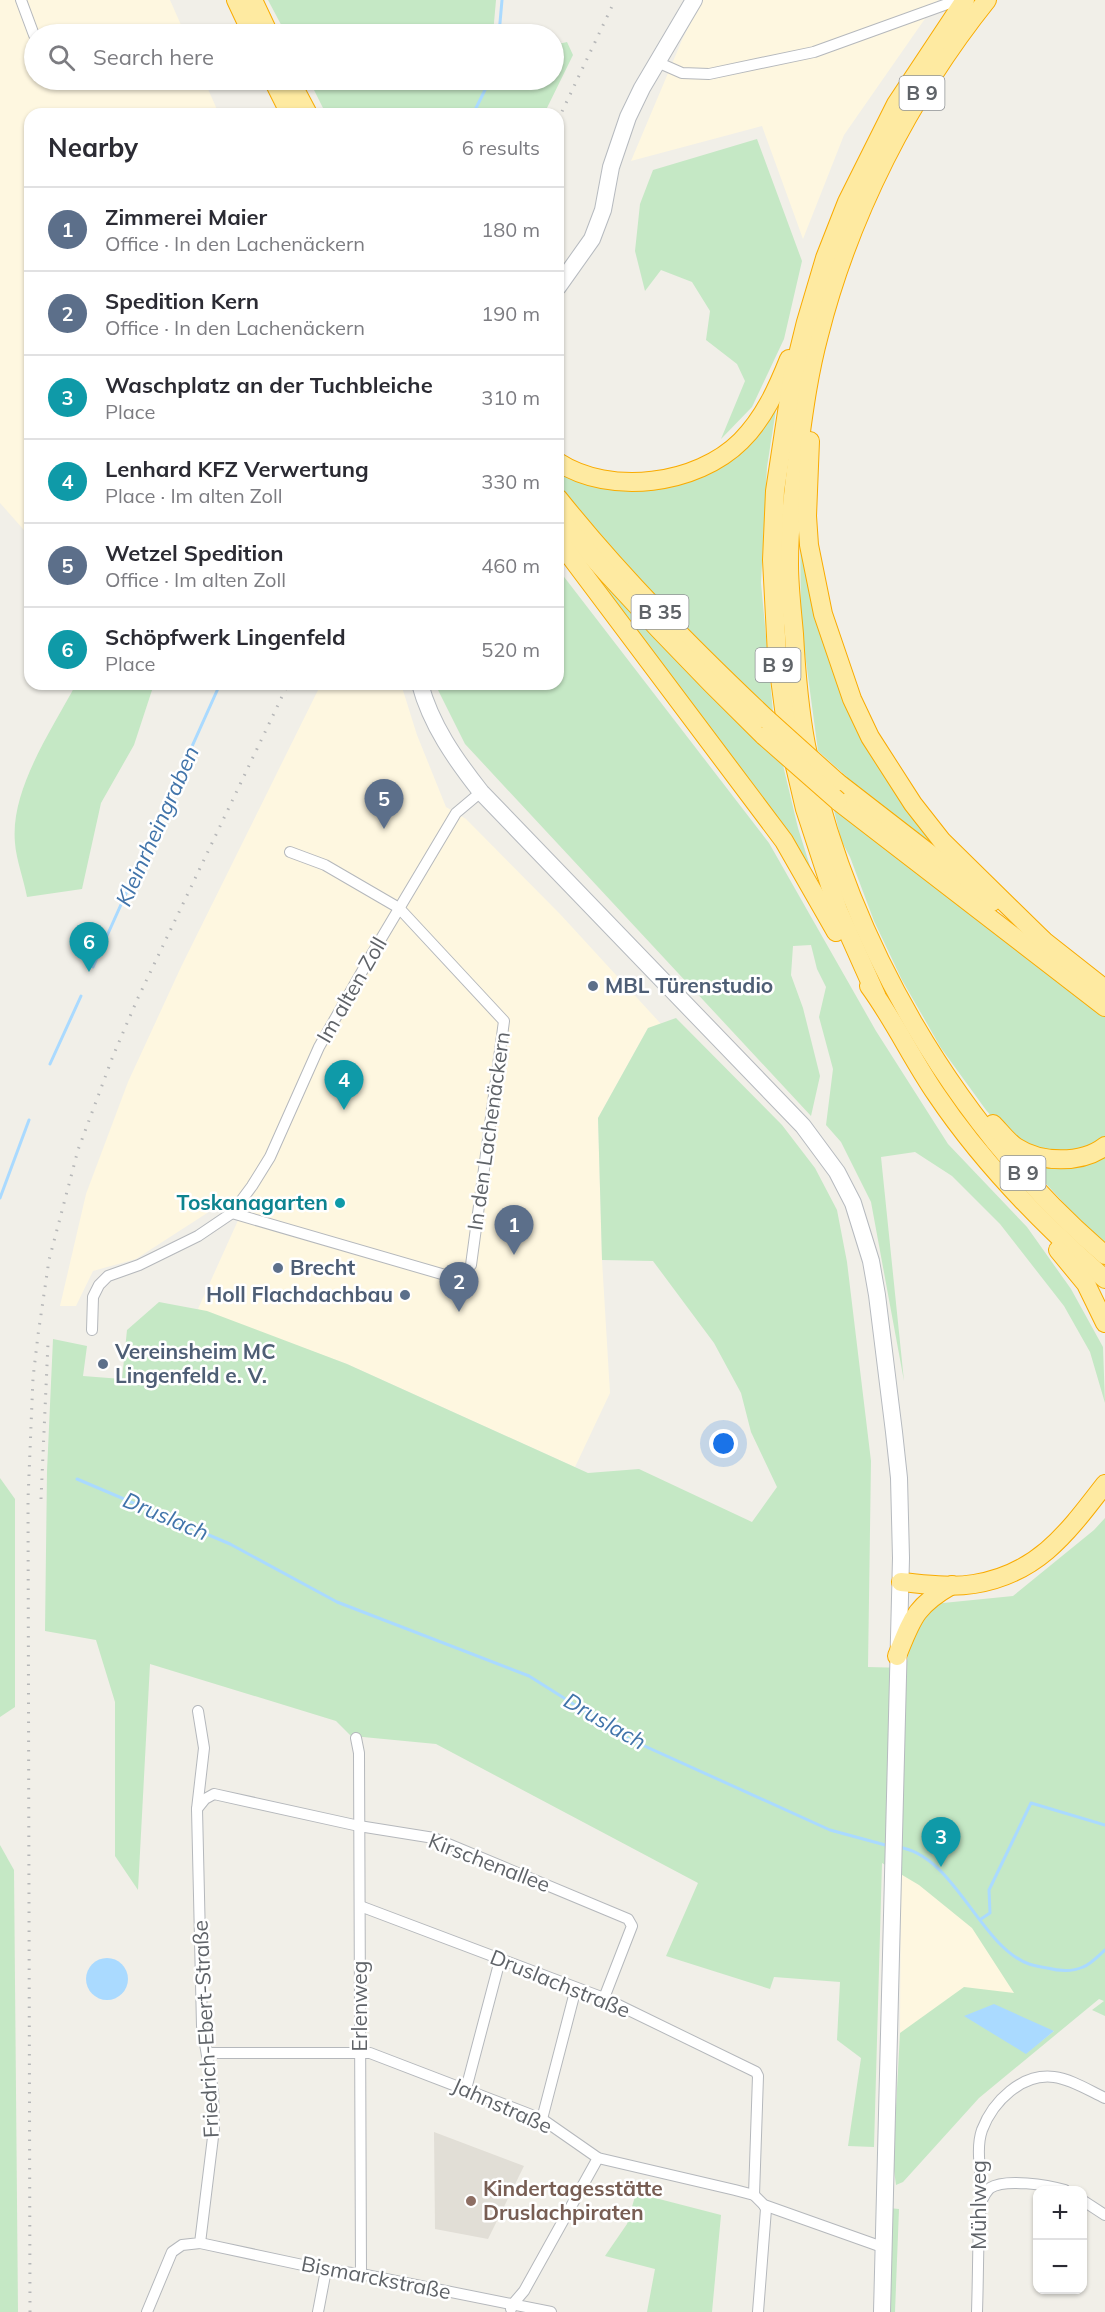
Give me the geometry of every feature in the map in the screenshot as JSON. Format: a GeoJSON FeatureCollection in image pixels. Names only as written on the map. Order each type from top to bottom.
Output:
{"type":"FeatureCollection","features":[{"type":"Feature","properties":{"kind":"highway"},"geometry":{"type":"LineString","coordinates":[[236,0],[247,24]]}},
{"type":"Feature","properties":{"kind":"highway"},"geometry":{"type":"LineString","coordinates":[[253,0],[264,24]]}},
{"type":"Feature","properties":{"kind":"highway","name":"B 9"},"geometry":{"type":"LineString","coordinates":[[965,0],[918,68],[873,147],[847,202],[825,258],[806,322],[792,379],[775,491],[772,560],[777,655],[787,732],[805,808],[838,910],[876,995],[935,1093],[959,1127],[1032,1211],[1105,1279]]}},
{"type":"Feature","properties":{"kind":"highway","name":"B 9"},"geometry":{"type":"LineString","coordinates":[[987,0],[967,25],[917,101],[869,195],[834,283],[819,336],[807,390],[792,500],[789,565],[797,683],[816,790],[833,844],[858,912],[913,1024],[950,1082],[1003,1153],[1079,1232],[1105,1255]]}},
{"type":"Feature","properties":{"kind":"highway"},"geometry":{"type":"LineString","coordinates":[[278,90],[287,108]]}},
{"type":"Feature","properties":{"kind":"highway"},"geometry":{"type":"LineString","coordinates":[[295,90],[305,108]]}},
{"type":"Feature","properties":{"kind":"highway"},"geometry":{"type":"LineString","coordinates":[[564,466],[602,480],[648,482],[684,476],[725,454],[740,442],[764,414],[806,322]]}},
{"type":"Feature","properties":{"kind":"highway"},"geometry":{"type":"LineString","coordinates":[[807,390],[812,410],[807,516],[809,545],[823,614],[852,699],[870,737],[913,804],[934,831],[1043,940]]}},
{"type":"Feature","properties":{"kind":"highway","name":"B 35"},"geometry":{"type":"LineString","coordinates":[[564,505],[620,570],[722,677],[766,728],[1105,989]]}},
{"type":"Feature","properties":{"kind":"highway"},"geometry":{"type":"LineString","coordinates":[[564,526],[700,675],[766,728],[838,801],[1105,1007]]}},
{"type":"Feature","properties":{"kind":"highway"},"geometry":{"type":"LineString","coordinates":[[564,548],[784,841],[821,902],[848,956],[876,995]]}},
{"type":"Feature","properties":{"kind":"highway"},"geometry":{"type":"LineString","coordinates":[[950,1082],[1017,1147],[1047,1158],[1065,1160],[1083,1157],[1105,1146]]}},
{"type":"Feature","properties":{"kind":"highway"},"geometry":{"type":"LineString","coordinates":[[1032,1211],[1048,1239],[1086,1284],[1105,1323]]}},
{"type":"Feature","properties":{"kind":"highway"},"geometry":{"type":"LineString","coordinates":[[1082,1515],[1105,1467]]}},
{"type":"Feature","properties":{"kind":"highway"},"geometry":{"type":"LineString","coordinates":[[901,1582],[973,1584],[992,1580],[1025,1567],[1056,1544],[1105,1484]]}},
{"type":"Feature","properties":{"kind":"highway"},"geometry":{"type":"LineString","coordinates":[[1082,1515],[1105,1502]]}},
{"type":"Feature","properties":{"kind":"highway"},"geometry":{"type":"LineString","coordinates":[[897,1656],[916,1612],[933,1596],[952,1585]]}},
{"type":"Feature","properties":{"kind":"main road"},"geometry":{"type":"LineString","coordinates":[[564,279],[587,246],[598,225],[611,166],[628,117],[694,0]]}},
{"type":"Feature","properties":{"kind":"main road"},"geometry":{"type":"LineString","coordinates":[[422,690],[442,738],[481,792],[803,1126],[837,1172],[854,1203],[863,1232],[877,1295],[899,1478],[901,1582],[897,1656],[882,2312]]}},
{"type":"Feature","properties":{"kind":"street"},"geometry":{"type":"LineString","coordinates":[[21,0],[30,24]]}},
{"type":"Feature","properties":{"kind":"street"},"geometry":{"type":"LineString","coordinates":[[657,62],[682,73],[708,74],[814,52],[856,39],[937,6],[958,0]]}},
{"type":"Feature","properties":{"kind":"street","name":"Im alten Zoll"},"geometry":{"type":"LineString","coordinates":[[92,1330],[93,1296],[108,1276],[140,1264],[181,1244],[232,1213],[270,1158],[319,1047],[399,908],[456,813],[481,792]]}},
{"type":"Feature","properties":{"kind":"street","name":"In den Lachenäckern"},"geometry":{"type":"LineString","coordinates":[[232,1213],[452,1277],[463,1274],[471,1265],[504,1021],[399,908],[325,865],[290,852]]}},
{"type":"Feature","properties":{"kind":"street","name":"Friedrich-Ebert-Straße"},"geometry":{"type":"LineString","coordinates":[[198,1711],[204,1748],[197,1809],[202,2026],[213,2091],[214,2129],[200,2243]]}},
{"type":"Feature","properties":{"kind":"street","name":"Erlenweg"},"geometry":{"type":"LineString","coordinates":[[356,1738],[359,1753],[361,2274]]}},
{"type":"Feature","properties":{"kind":"street","name":"Kirschenallee"},"geometry":{"type":"LineString","coordinates":[[197,1809],[205,1799],[214,1794],[359,1826],[434,1838],[628,1918],[632,1926],[604,1998]]}},
{"type":"Feature","properties":{"kind":"street","name":"Druslachstraße"},"geometry":{"type":"LineString","coordinates":[[360,1906],[604,1998],[756,2072],[758,2076],[754,2195]]}},
{"type":"Feature","properties":{"kind":"street"},"geometry":{"type":"LineString","coordinates":[[466,2089],[500,1960]]}},
{"type":"Feature","properties":{"kind":"street"},"geometry":{"type":"LineString","coordinates":[[542,2119],[576,1988]]}},
{"type":"Feature","properties":{"kind":"street","name":"Jahnstraße"},"geometry":{"type":"LineString","coordinates":[[208,2053],[370,2053],[542,2119],[598,2158],[754,2195]]}},
{"type":"Feature","properties":{"kind":"street","name":"Mühlweg"},"geometry":{"type":"LineString","coordinates":[[978,2312],[979,2218],[982,2200],[979,2148],[981,2132],[998,2102],[1017,2086],[1033,2079],[1054,2077],[1105,2098]]}},
{"type":"Feature","properties":{"kind":"street"},"geometry":{"type":"LineString","coordinates":[[511,2308],[524,2291],[598,2158]]}},
{"type":"Feature","properties":{"kind":"street"},"geometry":{"type":"LineString","coordinates":[[982,2200],[988,2189],[1001,2184],[1052,2186]]}},
{"type":"Feature","properties":{"kind":"street"},"geometry":{"type":"LineString","coordinates":[[754,2195],[764,2205],[885,2248]]}},
{"type":"Feature","properties":{"kind":"street"},"geometry":{"type":"LineString","coordinates":[[1087,2203],[1105,2215]]}},
{"type":"Feature","properties":{"kind":"street"},"geometry":{"type":"LineString","coordinates":[[758,2312],[766,2209],[764,2205]]}},
{"type":"Feature","properties":{"kind":"street"},"geometry":{"type":"LineString","coordinates":[[147,2312],[172,2252],[182,2245],[200,2243]]}},
{"type":"Feature","properties":{"kind":"street","name":"Bismarckstraße"},"geometry":{"type":"LineString","coordinates":[[200,2243],[326,2270],[361,2274],[511,2308],[551,2312]]}},
{"type":"Feature","properties":{"kind":"street"},"geometry":{"type":"LineString","coordinates":[[318,2312],[326,2270]]}},
{"type":"Feature","properties":{"kind":"shaded area"},"geometry":{"type":"Polygon","coordinates":[[[0,0],[170,0],[181,24],[24,24],[24,90],[208,90],[216,108],[24,108],[24,530],[0,503],[0,0]]]}},
{"type":"Feature","properties":{"kind":"shaded area"},"geometry":{"type":"Polygon","coordinates":[[[702,0],[938,0],[844,135],[803,239],[762,126],[631,161],[682,40],[702,0]]]}},
{"type":"Feature","properties":{"kind":"shaded area"},"geometry":{"type":"Polygon","coordinates":[[[318,690],[403,690],[417,735],[446,807],[466,819],[560,914],[661,1024],[648,1028],[598,1118],[602,1260],[610,1393],[575,1467],[347,1364],[198,1309],[240,1216],[218,1206],[136,1259],[93,1271],[76,1306],[60,1306],[86,1194],[128,1082],[181,967],[318,690]]]}},
{"type":"Feature","properties":{"kind":"shaded area"},"geometry":{"type":"Polygon","coordinates":[[[901,1874],[920,1885],[972,1927],[1015,1993],[900,2033],[901,1874]]]}},
{"type":"Feature","properties":{"kind":"shaded area","name":"Kindertagesstätte Druslachpiraten"},"geometry":{"type":"Polygon","coordinates":[[[434,2132],[524,2166],[488,2239],[435,2229],[434,2132]]]}},
{"type":"Feature","properties":{"kind":"green space"},"geometry":{"type":"Polygon","coordinates":[[[268,0],[496,0],[494,24],[281,24],[268,0]]]}},
{"type":"Feature","properties":{"kind":"green space"},"geometry":{"type":"Polygon","coordinates":[[[567,42],[573,55],[564,73],[564,43],[567,42]]]}},
{"type":"Feature","properties":{"kind":"green space"},"geometry":{"type":"Polygon","coordinates":[[[314,90],[556,90],[547,108],[323,108],[314,90]]]}},
{"type":"Feature","properties":{"kind":"green space"},"geometry":{"type":"Polygon","coordinates":[[[757,139],[802,261],[784,339],[752,407],[721,439],[745,381],[737,364],[706,340],[710,311],[692,282],[661,270],[645,291],[635,251],[640,204],[653,170],[757,139]]]}},
{"type":"Feature","properties":{"kind":"green space"},"geometry":{"type":"Polygon","coordinates":[[[777,403],[767,467],[761,583],[773,712],[681,626],[564,494],[564,470],[685,480],[777,403]]]}},
{"type":"Feature","properties":{"kind":"green space"},"geometry":{"type":"Polygon","coordinates":[[[800,517],[832,662],[958,864],[846,780],[847,777],[818,751],[801,624],[800,517]]]}},
{"type":"Feature","properties":{"kind":"green space"},"geometry":{"type":"Polygon","coordinates":[[[572,545],[755,740],[783,765],[798,828],[815,882],[572,545]]]}},
{"type":"Feature","properties":{"kind":"green space"},"geometry":{"type":"Polygon","coordinates":[[[564,577],[769,843],[876,1031],[948,1144],[1027,1227],[1071,1289],[1103,1347],[1105,1403],[1090,1352],[1064,1306],[1000,1224],[952,1176],[915,1152],[881,1157],[904,1381],[871,1202],[841,1142],[826,1125],[833,1069],[819,1017],[826,987],[817,969],[811,945],[793,946],[791,975],[803,1008],[820,1076],[811,1116],[465,744],[438,690],[564,690],[564,577]]]}},
{"type":"Feature","properties":{"kind":"green space"},"geometry":{"type":"Polygon","coordinates":[[[73,690],[152,690],[134,745],[101,803],[82,889],[27,897],[17,856],[15,823],[26,781],[45,740],[73,690]]]}},
{"type":"Feature","properties":{"kind":"green space"},"geometry":{"type":"Polygon","coordinates":[[[833,806],[1105,1013],[1105,1141],[1073,1154],[1031,1150],[999,1125],[986,1110],[941,1048],[902,980],[874,921],[850,857],[841,840],[833,806]]]}},
{"type":"Feature","properties":{"kind":"green space"},"geometry":{"type":"Polygon","coordinates":[[[676,1018],[782,1125],[815,1168],[837,1210],[847,1262],[871,1461],[868,1667],[906,1668],[910,1642],[920,1616],[933,1604],[1013,1596],[1094,1530],[1105,1518],[1105,2016],[1092,2010],[1104,2001],[1099,1999],[979,2098],[903,2182],[896,2185],[893,2163],[900,2033],[964,1987],[1014,1993],[972,1928],[919,1885],[882,1863],[874,2147],[848,2146],[861,2058],[837,2040],[840,1982],[774,1977],[770,1989],[666,1956],[698,1883],[436,1744],[353,1738],[336,1721],[150,1664],[138,1890],[115,1856],[115,1702],[96,1640],[45,1631],[47,1471],[53,1339],[87,1346],[83,1376],[122,1379],[127,1330],[159,1302],[207,1311],[347,1364],[588,1473],[639,1469],[752,1522],[777,1487],[751,1432],[741,1393],[714,1343],[653,1261],[602,1260],[598,1118],[648,1028],[676,1018]],[[965,2016],[1026,2053],[1054,2031],[965,2016]]]}},
{"type":"Feature","properties":{"kind":"green space"},"geometry":{"type":"Polygon","coordinates":[[[1018,1153],[1105,1153],[1105,1243],[1071,1211],[1018,1153]]]}},
{"type":"Feature","properties":{"kind":"green space"},"geometry":{"type":"Polygon","coordinates":[[[0,1478],[15,1499],[15,1707],[0,1717],[0,1478]]]}},
{"type":"Feature","properties":{"kind":"green space"},"geometry":{"type":"Polygon","coordinates":[[[0,1845],[14,1870],[18,2312],[0,2312],[0,1845]]]}},
{"type":"Feature","properties":{"kind":"green space"},"geometry":{"type":"Polygon","coordinates":[[[636,2193],[721,2215],[712,2312],[647,2312],[655,2269],[605,2256],[627,2224],[636,2193]]]}},
{"type":"Feature","properties":{"kind":"green space"},"geometry":{"type":"Polygon","coordinates":[[[889,2208],[899,2209],[895,2312],[887,2312],[889,2208]]]}},
{"type":"Feature","properties":{"kind":"water"},"geometry":{"type":"Polygon","coordinates":[[[107,1958],[122,1964],[128,1979],[122,1994],[107,2000],[92,1994],[86,1979],[92,1964],[107,1958]]]}},
{"type":"Feature","properties":{"kind":"water"},"geometry":{"type":"Polygon","coordinates":[[[994,2004],[1054,2031],[1026,2054],[964,2016],[994,2004]]]}},
{"type":"Feature","properties":{"kind":"waterway","name":"Kleinrheingraben"},"geometry":{"type":"LineString","coordinates":[[500,24],[502,0]]}},
{"type":"Feature","properties":{"kind":"waterway","name":"Kleinrheingraben"},"geometry":{"type":"LineString","coordinates":[[476,108],[485,90]]}},
{"type":"Feature","properties":{"kind":"waterway","name":"Kleinrheingraben"},"geometry":{"type":"LineString","coordinates":[[93,967],[217,690]]}},
{"type":"Feature","properties":{"kind":"waterway","name":"Kleinrheingraben"},"geometry":{"type":"LineString","coordinates":[[50,1064],[81,996]]}},
{"type":"Feature","properties":{"kind":"waterway","name":"Kleinrheingraben"},"geometry":{"type":"LineString","coordinates":[[0,1198],[29,1120]]}},
{"type":"Feature","properties":{"kind":"waterway","name":"Druslach"},"geometry":{"type":"LineString","coordinates":[[77,1479],[230,1544],[337,1602],[529,1676],[629,1739],[830,1830],[889,1846]]}},
{"type":"Feature","properties":{"kind":"waterway"},"geometry":{"type":"LineString","coordinates":[[981,1919],[990,1913],[989,1890],[1031,1803],[1105,1825]]}},
{"type":"Feature","properties":{"kind":"waterway","name":"Druslach"},"geometry":{"type":"LineString","coordinates":[[898,1847],[918,1854],[935,1866],[995,1939],[1011,1954],[1029,1964],[1056,1970],[1074,1970],[1089,1964],[1105,1950]]}},
{"type":"Feature","properties":{"kind":"railway"},"geometry":{"type":"LineString","coordinates":[[564,108],[615,0]]}},
{"type":"Feature","properties":{"kind":"railway"},"geometry":{"type":"LineString","coordinates":[[30,2312],[28,1499],[33,1378],[49,1260],[78,1150],[113,1056],[137,1000],[285,690]]}},
{"type":"Feature","properties":{"kind":"railway"},"geometry":{"type":"LineString","coordinates":[[41,1499],[48,1343]]}},
{"type":"Feature","properties":{"kind":"place","name":"Wetzel Spedition"},"geometry":{"type":"Point","coordinates":[384,829]}},
{"type":"Feature","properties":{"kind":"place","name":"Schöpfwerk Lingenfeld"},"geometry":{"type":"Point","coordinates":[89,972]}},
{"type":"Feature","properties":{"kind":"place","name":"MBL Türenstudio"},"geometry":{"type":"Point","coordinates":[593,986]}},
{"type":"Feature","properties":{"kind":"place","name":"Lenhard KFZ Verwertung"},"geometry":{"type":"Point","coordinates":[344,1110]}},
{"type":"Feature","properties":{"kind":"place","name":"Toskanagarten"},"geometry":{"type":"Point","coordinates":[340,1203]}},
{"type":"Feature","properties":{"kind":"place","name":"Zimmerei Maier"},"geometry":{"type":"Point","coordinates":[514,1255]}},
{"type":"Feature","properties":{"kind":"place","name":"Brecht"},"geometry":{"type":"Point","coordinates":[278,1268]}},
{"type":"Feature","properties":{"kind":"place","name":"Holl Flachdachbau"},"geometry":{"type":"Point","coordinates":[405,1295]}},
{"type":"Feature","properties":{"kind":"place","name":"Spedition Kern"},"geometry":{"type":"Point","coordinates":[459,1312]}},
{"type":"Feature","properties":{"kind":"place","name":"Vereinsheim MC Lingenfeld e. V."},"geometry":{"type":"Point","coordinates":[103,1364]}},
{"type":"Feature","properties":{"kind":"place","name":"Waschplatz an der Tuchbleiche"},"geometry":{"type":"Point","coordinates":[941,1867]}},
{"type":"Feature","properties":{"kind":"place","name":"Kindertagesstätte Druslachpiraten"},"geometry":{"type":"Point","coordinates":[471,2201]}}]}
